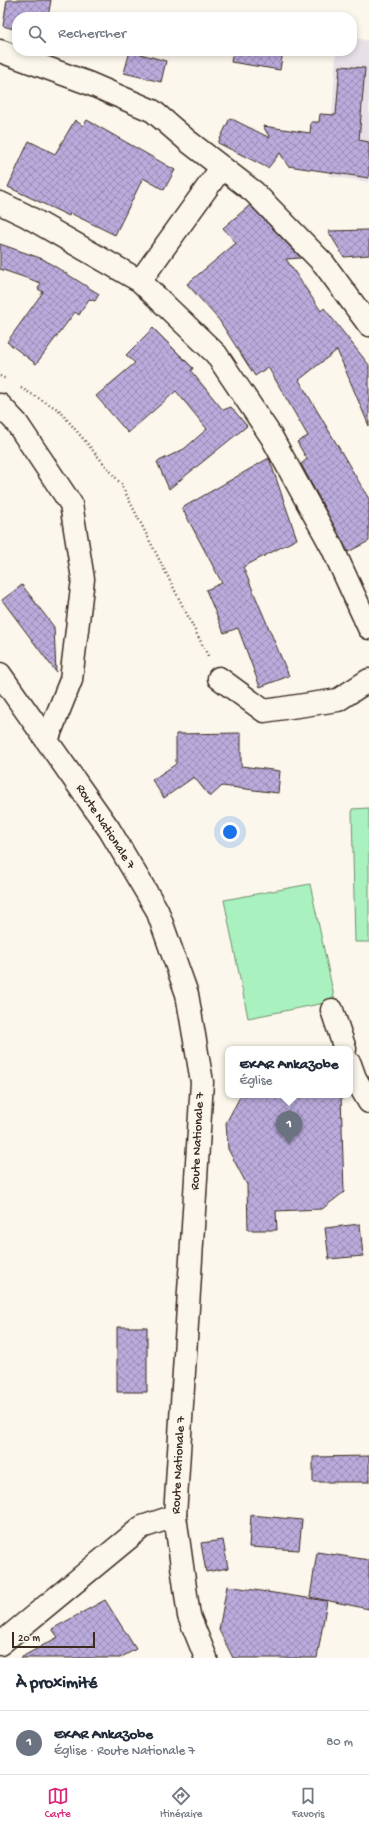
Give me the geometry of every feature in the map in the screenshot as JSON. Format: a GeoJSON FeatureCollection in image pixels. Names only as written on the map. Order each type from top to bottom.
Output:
{"type":"FeatureCollection","features":[{"type":"Feature","properties":{"kind":"street"},"geometry":{"type":"LineString","coordinates":[[0,51],[12,55]]}},
{"type":"Feature","properties":{"kind":"street"},"geometry":{"type":"LineString","coordinates":[[14,56],[88,83],[153,111],[189,142],[254,192],[324,264],[369,325]]}},
{"type":"Feature","properties":{"kind":"street"},"geometry":{"type":"LineString","coordinates":[[140,282],[171,241],[222,167]]}},
{"type":"Feature","properties":{"kind":"street"},"geometry":{"type":"LineString","coordinates":[[0,203],[26,215],[140,282],[216,354],[270,436],[332,547],[369,628]]}},
{"type":"Feature","properties":{"kind":"street"},"geometry":{"type":"LineString","coordinates":[[0,405],[16,422],[71,504],[82,579],[71,680],[48,740]]}},
{"type":"Feature","properties":{"kind":"street","name":"Route Nationale 7"},"geometry":{"type":"LineString","coordinates":[[0,674],[48,740],[109,829],[157,910],[187,994],[202,1082],[175,1516],[189,1616],[202,1655]]}},
{"type":"Feature","properties":{"kind":"street"},"geometry":{"type":"LineString","coordinates":[[219,678],[264,711],[338,700],[369,680]]}},
{"type":"Feature","properties":{"kind":"street"},"geometry":{"type":"LineString","coordinates":[[332,1010],[344,1046]]}},
{"type":"Feature","properties":{"kind":"street"},"geometry":{"type":"LineString","coordinates":[[353,1072],[369,1102]]}},
{"type":"Feature","properties":{"kind":"street"},"geometry":{"type":"LineString","coordinates":[[0,1644],[142,1527],[175,1516]]}},
{"type":"Feature","properties":{"kind":"path"},"geometry":{"type":"LineString","coordinates":[[0,376],[9,381]]}},
{"type":"Feature","properties":{"kind":"path"},"geometry":{"type":"LineString","coordinates":[[15,384],[59,410],[121,484],[219,678]]}},
{"type":"Feature","properties":{"kind":"shaded area"},"geometry":{"type":"Polygon","coordinates":[[[357,38],[369,41],[369,182],[329,176],[336,56],[357,56],[357,38]]]}},
{"type":"Feature","properties":{"kind":"green space"},"geometry":{"type":"Polygon","coordinates":[[[369,808],[369,942],[355,942],[352,809],[369,808]]]}},
{"type":"Feature","properties":{"kind":"green space"},"geometry":{"type":"Polygon","coordinates":[[[310,884],[335,1001],[248,1018],[224,900],[310,884]]]}},
{"type":"Feature","properties":{"kind":"building"},"geometry":{"type":"Polygon","coordinates":[[[7,0],[51,0],[49,12],[12,12],[12,29],[3,26],[7,0]]]}},
{"type":"Feature","properties":{"kind":"building"},"geometry":{"type":"Polygon","coordinates":[[[129,56],[148,56],[166,61],[161,82],[124,73],[129,56]]]}},
{"type":"Feature","properties":{"kind":"building"},"geometry":{"type":"Polygon","coordinates":[[[232,56],[282,56],[280,70],[231,62],[232,56]]]}},
{"type":"Feature","properties":{"kind":"building"},"geometry":{"type":"Polygon","coordinates":[[[340,66],[365,68],[359,140],[369,142],[369,178],[288,166],[280,153],[268,168],[218,143],[230,118],[270,138],[263,126],[310,133],[311,122],[319,122],[320,114],[336,115],[340,66]]]}},
{"type":"Feature","properties":{"kind":"building"},"geometry":{"type":"Polygon","coordinates":[[[75,120],[83,126],[87,120],[175,170],[164,190],[143,178],[115,235],[70,213],[69,216],[8,187],[29,141],[55,154],[75,120]]]}},
{"type":"Feature","properties":{"kind":"building"},"geometry":{"type":"Polygon","coordinates":[[[250,205],[301,258],[286,259],[321,311],[324,308],[369,365],[369,426],[337,350],[299,380],[369,499],[369,541],[348,552],[301,464],[307,459],[297,442],[308,436],[268,367],[255,376],[219,320],[187,284],[236,243],[223,228],[250,205]]]}},
{"type":"Feature","properties":{"kind":"building"},"geometry":{"type":"Polygon","coordinates":[[[369,230],[369,255],[344,257],[328,231],[369,230]]]}},
{"type":"Feature","properties":{"kind":"building"},"geometry":{"type":"Polygon","coordinates":[[[0,244],[43,259],[99,294],[95,301],[89,299],[79,315],[75,312],[36,364],[7,342],[43,292],[38,289],[41,283],[0,269],[0,244]]]}},
{"type":"Feature","properties":{"kind":"building"},"geometry":{"type":"Polygon","coordinates":[[[153,328],[193,368],[191,371],[223,410],[231,407],[247,426],[169,489],[157,462],[184,449],[207,429],[176,391],[128,433],[96,396],[135,363],[126,355],[153,328]]]}},
{"type":"Feature","properties":{"kind":"building"},"geometry":{"type":"Polygon","coordinates":[[[269,458],[297,539],[243,567],[289,676],[260,687],[238,628],[224,633],[206,590],[222,583],[182,508],[269,458]]]}},
{"type":"Feature","properties":{"kind":"building"},"geometry":{"type":"Polygon","coordinates":[[[22,585],[54,627],[56,672],[2,600],[22,585]]]}},
{"type":"Feature","properties":{"kind":"building"},"geometry":{"type":"Polygon","coordinates":[[[241,733],[241,766],[280,771],[278,793],[222,786],[210,797],[194,777],[164,798],[152,780],[176,764],[176,734],[241,733]]]}},
{"type":"Feature","properties":{"kind":"building"},"geometry":{"type":"Polygon","coordinates":[[[239,1098],[341,1098],[344,1192],[322,1209],[276,1211],[277,1230],[248,1230],[247,1185],[228,1149],[226,1123],[239,1098]]]}},
{"type":"Feature","properties":{"kind":"building"},"geometry":{"type":"Polygon","coordinates":[[[360,1224],[363,1256],[329,1259],[325,1228],[360,1224]]]}},
{"type":"Feature","properties":{"kind":"building"},"geometry":{"type":"Polygon","coordinates":[[[117,1327],[147,1327],[147,1392],[117,1392],[117,1327]]]}},
{"type":"Feature","properties":{"kind":"building"},"geometry":{"type":"Polygon","coordinates":[[[369,1456],[369,1482],[313,1482],[313,1457],[369,1456]]]}},
{"type":"Feature","properties":{"kind":"building"},"geometry":{"type":"Polygon","coordinates":[[[251,1515],[302,1520],[299,1550],[249,1547],[251,1515]]]}},
{"type":"Feature","properties":{"kind":"building"},"geometry":{"type":"Polygon","coordinates":[[[223,1540],[228,1568],[206,1572],[201,1543],[223,1540]]]}},
{"type":"Feature","properties":{"kind":"building"},"geometry":{"type":"Polygon","coordinates":[[[317,1552],[369,1560],[369,1609],[310,1597],[317,1552]]]}},
{"type":"Feature","properties":{"kind":"building"},"geometry":{"type":"Polygon","coordinates":[[[227,1586],[327,1601],[317,1658],[233,1658],[219,1630],[227,1586]]]}},
{"type":"Feature","properties":{"kind":"building"},"geometry":{"type":"Polygon","coordinates":[[[105,1600],[136,1649],[120,1658],[20,1658],[58,1637],[52,1629],[105,1600]]]}},
{"type":"Feature","properties":{"kind":"place","name":"EKAR Ankazobe"},"geometry":{"type":"Point","coordinates":[289,1144]}}]}
